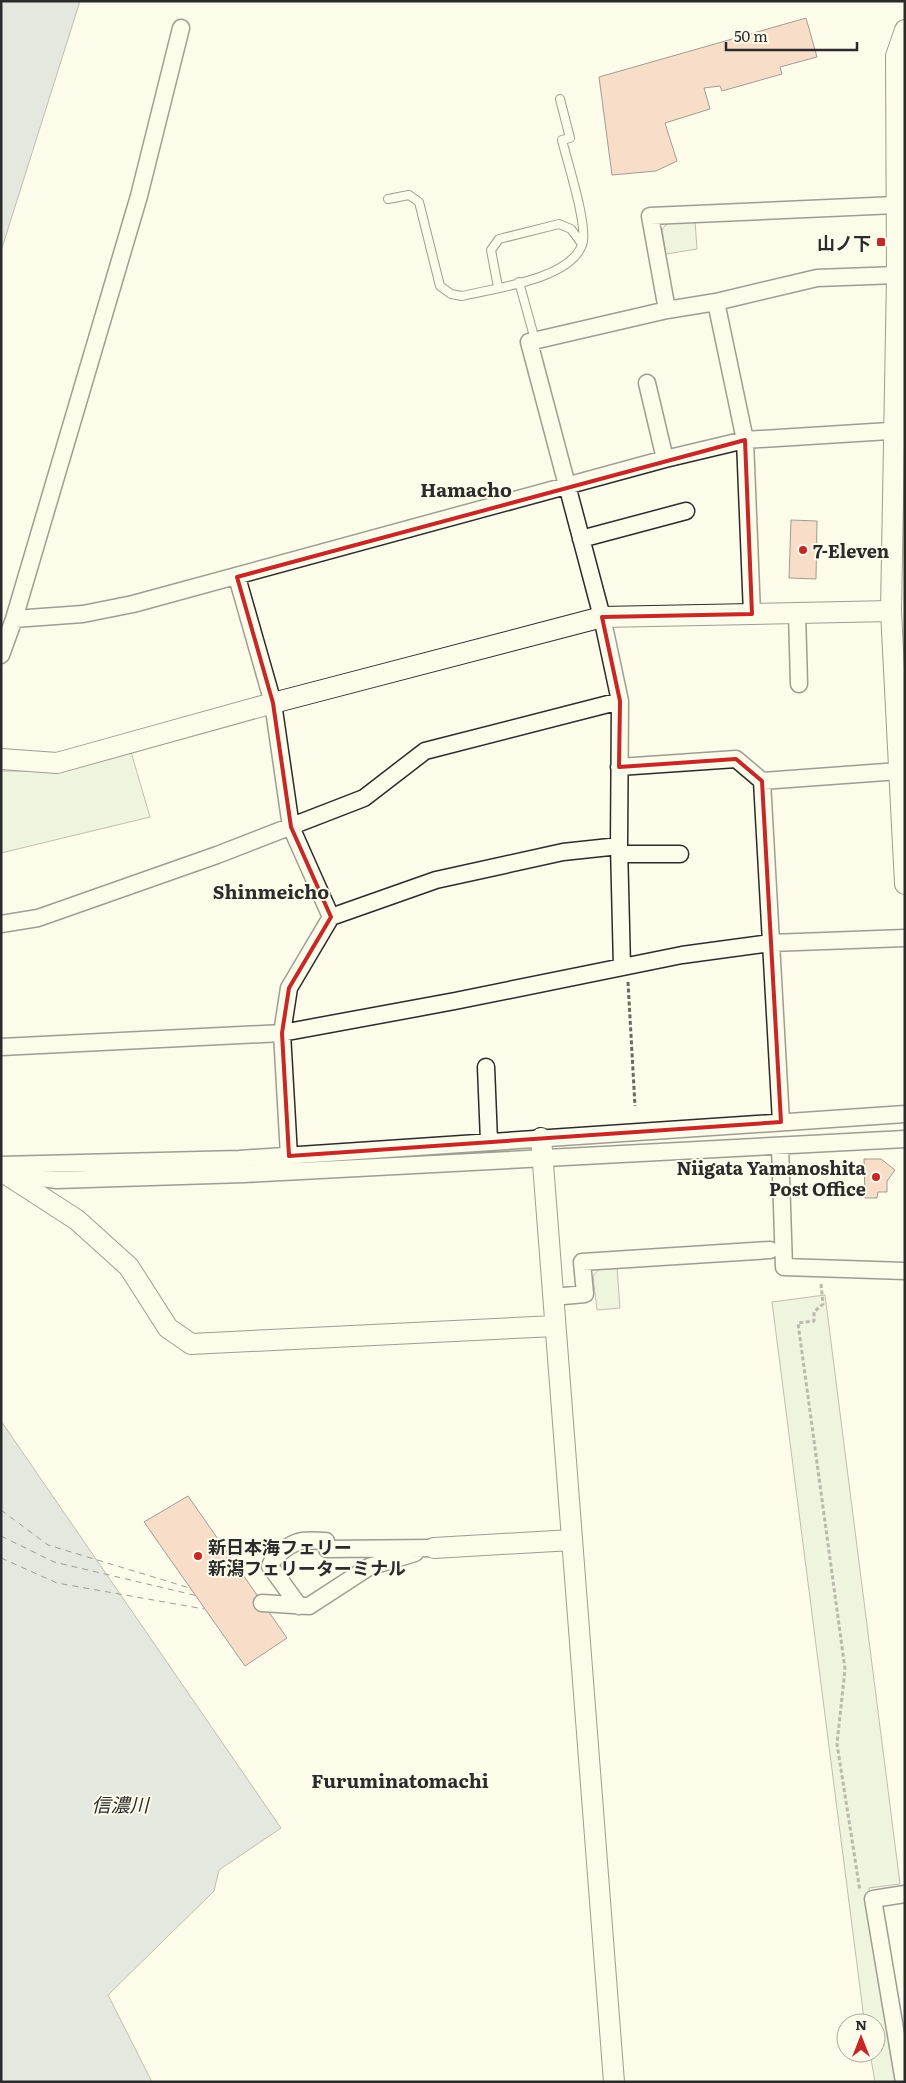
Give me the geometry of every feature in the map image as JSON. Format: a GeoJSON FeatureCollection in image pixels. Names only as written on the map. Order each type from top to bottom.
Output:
{"type":"FeatureCollection","features":[{"type":"Feature","properties":{"kind":"street"},"geometry":{"type":"LineString","coordinates":[[1,655],[14,619],[139,196],[181,28]]}},
{"type":"Feature","properties":{"kind":"street"},"geometry":{"type":"LineString","coordinates":[[905,30],[896,56],[900,133],[896,205],[900,430],[899,771],[905,884]]}},
{"type":"Feature","properties":{"kind":"street"},"geometry":{"type":"LineString","coordinates":[[667,310],[650,216],[896,205]]}},
{"type":"Feature","properties":{"kind":"street"},"geometry":{"type":"LineString","coordinates":[[625,967],[619,850],[620,700],[602,617],[529,342],[667,310],[716,302],[817,278],[897,275]]}},
{"type":"Feature","properties":{"kind":"street"},"geometry":{"type":"LineString","coordinates":[[716,302],[745,440],[752,614]]}},
{"type":"Feature","properties":{"kind":"street"},"geometry":{"type":"LineString","coordinates":[[648,384],[665,459]]}},
{"type":"Feature","properties":{"kind":"street"},"geometry":{"type":"LineString","coordinates":[[14,619],[83,614],[133,604],[665,459],[745,440],[900,430]]}},
{"type":"Feature","properties":{"kind":"street"},"geometry":{"type":"LineString","coordinates":[[581,539],[686,511]]}},
{"type":"Feature","properties":{"kind":"street"},"geometry":{"type":"LineString","coordinates":[[237,577],[273,703],[291,827],[331,916]]}},
{"type":"Feature","properties":{"kind":"street"},"geometry":{"type":"LineString","coordinates":[[1,759],[56,763],[273,703],[602,617],[898,611]]}},
{"type":"Feature","properties":{"kind":"street"},"geometry":{"type":"LineString","coordinates":[[797,613],[799,684]]}},
{"type":"Feature","properties":{"kind":"street"},"geometry":{"type":"LineString","coordinates":[[1,924],[38,918],[291,827],[364,798],[424,752],[620,700]]}},
{"type":"Feature","properties":{"kind":"street"},"geometry":{"type":"LineString","coordinates":[[619,767],[736,759],[762,781],[899,771]]}},
{"type":"Feature","properties":{"kind":"street"},"geometry":{"type":"LineString","coordinates":[[762,781],[781,1122]]}},
{"type":"Feature","properties":{"kind":"street"},"geometry":{"type":"LineString","coordinates":[[289,1156],[282,1033],[289,988],[331,916],[436,880],[563,852],[619,850],[680,854]]}},
{"type":"Feature","properties":{"kind":"street"},"geometry":{"type":"LineString","coordinates":[[1,1047],[282,1033],[682,955],[772,943],[905,938]]}},
{"type":"Feature","properties":{"kind":"street"},"geometry":{"type":"LineString","coordinates":[[486,1067],[489,1141]]}},
{"type":"Feature","properties":{"kind":"street"},"geometry":{"type":"LineString","coordinates":[[3,1171],[289,1156],[905,1114]]}},
{"type":"Feature","properties":{"kind":"street"},"geometry":{"type":"LineString","coordinates":[[541,1138],[614,2082]]}},
{"type":"Feature","properties":{"kind":"street"},"geometry":{"type":"LineString","coordinates":[[3,1171],[57,1180],[244,1174],[905,1139]]}},
{"type":"Feature","properties":{"kind":"street"},"geometry":{"type":"LineString","coordinates":[[780,1146],[784,1267],[905,1270]]}},
{"type":"Feature","properties":{"kind":"street"},"geometry":{"type":"LineString","coordinates":[[3,1171],[77,1220],[129,1267],[168,1328],[191,1344],[555,1326]]}},
{"type":"Feature","properties":{"kind":"street"},"geometry":{"type":"LineString","coordinates":[[553,1297],[584,1294],[582,1262],[770,1250]]}},
{"type":"Feature","properties":{"kind":"street"},"geometry":{"type":"LineString","coordinates":[[299,1606],[270,1566],[278,1556],[298,1542],[326,1541],[327,1549],[434,1548],[572,1540]]}},
{"type":"Feature","properties":{"kind":"street"},"geometry":{"type":"LineString","coordinates":[[262,1603],[309,1606],[369,1567],[434,1548]]}},
{"type":"Feature","properties":{"kind":"street"},"geometry":{"type":"LineString","coordinates":[[904,2082],[873,1899],[905,1894]]}},
{"type":"Feature","properties":{"kind":"lane"},"geometry":{"type":"LineString","coordinates":[[388,199],[409,194],[419,202],[440,286],[444,291],[462,296],[551,274],[572,261],[582,245],[580,210],[562,140],[570,138],[560,99]]}},
{"type":"Feature","properties":{"kind":"lane"},"geometry":{"type":"LineString","coordinates":[[498,287],[491,250],[499,239],[559,224],[571,229],[582,245]]}},
{"type":"Feature","properties":{"kind":"lane"},"geometry":{"type":"LineString","coordinates":[[519,282],[535,340]]}},
{"type":"Feature","properties":{"kind":"path"},"geometry":{"type":"LineString","coordinates":[[625,967],[634,1106]]}},
{"type":"Feature","properties":{"kind":"path"},"geometry":{"type":"LineString","coordinates":[[820,1268],[823,1304],[814,1312],[814,1321],[798,1323],[845,1669],[837,1744],[861,1898]]}},
{"type":"Feature","properties":{"kind":"highlighted area"},"geometry":{"type":"Polygon","coordinates":[[[745,440],[752,614],[602,617],[620,701],[619,767],[736,759],[762,781],[781,1122],[289,1156],[282,1033],[289,988],[331,917],[291,827],[273,703],[237,577],[745,440]]]}},
{"type":"Feature","properties":{"kind":"green space"},"geometry":{"type":"Polygon","coordinates":[[[695,221],[697,249],[666,254],[662,229],[668,223],[695,221]]]}},
{"type":"Feature","properties":{"kind":"green space"},"geometry":{"type":"Polygon","coordinates":[[[131,752],[150,817],[1,853],[1,771],[55,771],[131,752]]]}},
{"type":"Feature","properties":{"kind":"green space"},"geometry":{"type":"Polygon","coordinates":[[[617,1267],[620,1308],[597,1310],[593,1276],[599,1269],[617,1267]]]}},
{"type":"Feature","properties":{"kind":"green space"},"geometry":{"type":"Polygon","coordinates":[[[825,1295],[900,1884],[869,1888],[900,2082],[875,2082],[872,2063],[886,2063],[886,2013],[863,2013],[772,1302],[825,1295]]]}},
{"type":"Feature","properties":{"kind":"water"},"geometry":{"type":"Polygon","coordinates":[[[1,1],[80,1],[1,251],[1,1]]]}},
{"type":"Feature","properties":{"kind":"water","name":"信濃川"},"geometry":{"type":"Polygon","coordinates":[[[1,1421],[281,1828],[219,1870],[214,1891],[108,1995],[152,2082],[1,2082],[1,1421]]]}},
{"type":"Feature","properties":{"kind":"building"},"geometry":{"type":"Polygon","coordinates":[[[806,18],[817,57],[780,67],[782,74],[722,91],[720,86],[704,88],[710,109],[665,123],[677,161],[656,171],[612,175],[599,77],[806,18]]]}},
{"type":"Feature","properties":{"kind":"building","name":"7-Eleven"},"geometry":{"type":"Polygon","coordinates":[[[791,520],[817,521],[816,579],[789,578],[791,520]]]}},
{"type":"Feature","properties":{"kind":"building"},"geometry":{"type":"Polygon","coordinates":[[[864,1159],[881,1159],[895,1170],[887,1181],[887,1192],[878,1192],[877,1198],[865,1198],[864,1159]]]}},
{"type":"Feature","properties":{"kind":"building","name":"新日本海フェリー 新潟フェリーターミナル"},"geometry":{"type":"Polygon","coordinates":[[[188,1496],[287,1638],[245,1666],[144,1522],[188,1496]]]}},
{"type":"Feature","properties":{"kind":"ferry route"},"geometry":{"type":"LineString","coordinates":[[1,1510],[48,1545],[193,1589]]}},
{"type":"Feature","properties":{"kind":"ferry route"},"geometry":{"type":"LineString","coordinates":[[1,1536],[54,1562],[198,1596]]}},
{"type":"Feature","properties":{"kind":"ferry route"},"geometry":{"type":"LineString","coordinates":[[1,1558],[57,1583],[204,1609]]}},
{"type":"Feature","properties":{"kind":"place","name":"山ノ下"},"geometry":{"type":"Point","coordinates":[881,242]}},
{"type":"Feature","properties":{"kind":"place","name":"7-Eleven"},"geometry":{"type":"Point","coordinates":[803,550]}},
{"type":"Feature","properties":{"kind":"place","name":"Niigata Yamanoshita Post Office"},"geometry":{"type":"Point","coordinates":[876,1177]}},
{"type":"Feature","properties":{"kind":"place","name":"新日本海フェリー 新潟フェリーターミナル"},"geometry":{"type":"Point","coordinates":[198,1556]}},
{"type":"Feature","properties":{"kind":"district","name":"Hamacho"},"geometry":{"type":"Point","coordinates":[466,489]}},
{"type":"Feature","properties":{"kind":"district","name":"Shinmeicho"},"geometry":{"type":"Point","coordinates":[271,891]}},
{"type":"Feature","properties":{"kind":"district","name":"Furuminatomachi"},"geometry":{"type":"Point","coordinates":[400,1780]}}]}
